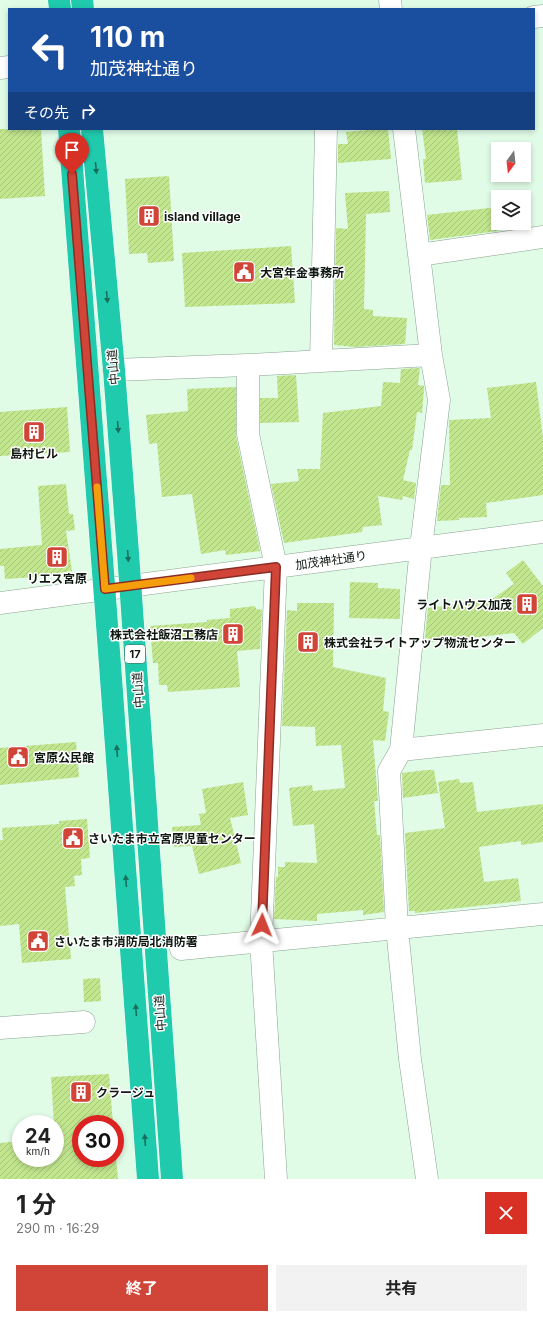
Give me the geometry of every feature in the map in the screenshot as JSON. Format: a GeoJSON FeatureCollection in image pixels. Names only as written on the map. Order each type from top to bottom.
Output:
{"type":"FeatureCollection","features":[{"type":"Feature","properties":{"kind":"highway","name":"中山道"},"geometry":{"type":"LineString","coordinates":[[69,130],[105,589],[148,1179]]}},
{"type":"Feature","properties":{"kind":"highway","name":"中山道"},"geometry":{"type":"LineString","coordinates":[[92,130],[114,370],[172,1179]]}},
{"type":"Feature","properties":{"kind":"street"},"geometry":{"type":"LineString","coordinates":[[321,361],[326,130]]}},
{"type":"Feature","properties":{"kind":"street"},"geometry":{"type":"LineString","coordinates":[[404,130],[431,355],[439,400],[421,548],[401,750],[390,771],[398,928],[410,1059],[427,1179]]}},
{"type":"Feature","properties":{"kind":"street"},"geometry":{"type":"LineString","coordinates":[[419,255],[543,238]]}},
{"type":"Feature","properties":{"kind":"street"},"geometry":{"type":"LineString","coordinates":[[114,370],[248,365],[431,355]]}},
{"type":"Feature","properties":{"kind":"street"},"geometry":{"type":"LineString","coordinates":[[248,365],[248,434],[276,567],[261,941],[276,1179]]}},
{"type":"Feature","properties":{"kind":"street","name":"加茂神社通り"},"geometry":{"type":"LineString","coordinates":[[0,603],[543,532]]}},
{"type":"Feature","properties":{"kind":"street"},"geometry":{"type":"LineString","coordinates":[[401,750],[543,735]]}},
{"type":"Feature","properties":{"kind":"street"},"geometry":{"type":"LineString","coordinates":[[181,949],[543,914]]}},
{"type":"Feature","properties":{"kind":"street"},"geometry":{"type":"LineString","coordinates":[[0,1028],[84,1022]]}},
{"type":"Feature","properties":{"kind":"building"},"geometry":{"type":"Polygon","coordinates":[[[0,129],[41,130],[45,196],[0,199],[0,129]]]}},
{"type":"Feature","properties":{"kind":"building"},"geometry":{"type":"Polygon","coordinates":[[[388,130],[391,159],[338,163],[338,144],[348,144],[346,132],[388,130]]]}},
{"type":"Feature","properties":{"kind":"building"},"geometry":{"type":"Polygon","coordinates":[[[422,130],[457,130],[462,180],[425,183],[423,159],[426,159],[422,130]]]}},
{"type":"Feature","properties":{"kind":"building","name":"island village"},"geometry":{"type":"Polygon","coordinates":[[[169,176],[174,261],[148,263],[147,253],[129,254],[125,179],[169,176]]]}},
{"type":"Feature","properties":{"kind":"building"},"geometry":{"type":"Polygon","coordinates":[[[389,191],[390,212],[366,214],[364,309],[373,310],[373,316],[407,318],[405,344],[355,347],[334,345],[336,228],[348,229],[345,193],[389,191]]]}},
{"type":"Feature","properties":{"kind":"building"},"geometry":{"type":"Polygon","coordinates":[[[491,208],[491,230],[498,231],[430,240],[427,215],[491,208]]]}},
{"type":"Feature","properties":{"kind":"building"},"geometry":{"type":"Polygon","coordinates":[[[291,246],[295,303],[185,307],[182,253],[291,246]]]}},
{"type":"Feature","properties":{"kind":"building"},"geometry":{"type":"Polygon","coordinates":[[[420,368],[418,385],[424,386],[422,413],[417,412],[412,450],[410,450],[403,480],[416,483],[414,499],[403,496],[402,500],[378,496],[382,525],[363,527],[362,532],[284,543],[271,484],[299,481],[297,469],[320,469],[323,413],[381,406],[383,382],[400,383],[401,369],[420,368]]]}},
{"type":"Feature","properties":{"kind":"building"},"geometry":{"type":"Polygon","coordinates":[[[296,375],[299,422],[260,423],[260,398],[278,398],[277,376],[296,375]]]}},
{"type":"Feature","properties":{"kind":"building"},"geometry":{"type":"Polygon","coordinates":[[[536,382],[543,438],[543,495],[486,503],[487,517],[459,518],[459,520],[437,521],[441,485],[450,485],[449,420],[491,418],[487,388],[536,382]]]}},
{"type":"Feature","properties":{"kind":"building"},"geometry":{"type":"Polygon","coordinates":[[[236,387],[236,436],[260,551],[226,555],[225,550],[201,554],[192,494],[162,497],[157,443],[149,444],[146,415],[188,411],[187,389],[236,387]]]}},
{"type":"Feature","properties":{"kind":"building","name":"島村ビル"},"geometry":{"type":"Polygon","coordinates":[[[67,407],[70,452],[0,456],[0,412],[67,407]]]}},
{"type":"Feature","properties":{"kind":"building"},"geometry":{"type":"Polygon","coordinates":[[[66,484],[69,514],[73,514],[75,530],[66,531],[72,571],[36,577],[5,579],[4,566],[0,566],[0,549],[42,545],[38,486],[66,484]]]}},
{"type":"Feature","properties":{"kind":"building"},"geometry":{"type":"Polygon","coordinates":[[[523,560],[543,586],[543,628],[523,644],[514,633],[425,643],[428,608],[491,600],[514,584],[506,573],[523,560]]]}},
{"type":"Feature","properties":{"kind":"building"},"geometry":{"type":"Polygon","coordinates":[[[350,582],[378,583],[378,588],[400,589],[400,619],[349,618],[350,582]]]}},
{"type":"Feature","properties":{"kind":"building"},"geometry":{"type":"Polygon","coordinates":[[[297,603],[334,603],[333,667],[386,678],[383,711],[389,712],[385,741],[373,740],[378,801],[374,801],[377,835],[380,835],[384,912],[363,915],[363,910],[317,914],[317,921],[274,919],[276,877],[278,877],[278,867],[285,867],[285,862],[317,863],[314,824],[293,826],[289,788],[312,785],[313,791],[345,788],[341,745],[316,746],[315,727],[282,726],[287,610],[297,611],[297,603]]]}},
{"type":"Feature","properties":{"kind":"building"},"geometry":{"type":"Polygon","coordinates":[[[255,606],[256,609],[262,610],[260,649],[237,651],[240,687],[168,692],[167,685],[159,685],[158,663],[153,663],[150,626],[207,622],[207,620],[230,618],[230,609],[255,606]]]}},
{"type":"Feature","properties":{"kind":"building"},"geometry":{"type":"Polygon","coordinates":[[[76,742],[79,777],[0,785],[0,748],[76,742]]]}},
{"type":"Feature","properties":{"kind":"building"},"geometry":{"type":"Polygon","coordinates":[[[434,770],[438,793],[403,798],[402,773],[434,770]]]}},
{"type":"Feature","properties":{"kind":"building"},"geometry":{"type":"Polygon","coordinates":[[[459,779],[460,783],[473,782],[477,812],[543,804],[543,842],[521,845],[521,841],[479,847],[484,882],[518,878],[521,901],[415,913],[415,911],[409,911],[405,833],[445,828],[438,782],[459,779]]]}},
{"type":"Feature","properties":{"kind":"building"},"geometry":{"type":"Polygon","coordinates":[[[243,782],[248,815],[230,818],[241,863],[199,874],[192,846],[174,847],[172,827],[201,825],[199,814],[206,813],[202,789],[243,782]]]}},
{"type":"Feature","properties":{"kind":"building"},"geometry":{"type":"Polygon","coordinates":[[[87,819],[90,858],[81,859],[82,875],[74,876],[75,886],[65,887],[71,959],[22,963],[19,924],[0,926],[0,840],[3,840],[2,828],[59,824],[59,821],[87,819]]]}},
{"type":"Feature","properties":{"kind":"building"},"geometry":{"type":"Polygon","coordinates":[[[100,978],[101,1001],[84,1002],[83,979],[100,978]]]}},
{"type":"Feature","properties":{"kind":"building"},"geometry":{"type":"Polygon","coordinates":[[[109,1074],[112,1115],[72,1115],[72,1167],[117,1167],[118,1179],[0,1179],[0,1143],[12,1142],[12,1167],[64,1167],[64,1115],[53,1115],[51,1077],[109,1074]]]}},
{"type":"Feature","properties":{"kind":"slow traffic"},"geometry":{"type":"LineString","coordinates":[[97,487],[105,589],[191,578]]}},
{"type":"Feature","properties":{"kind":"place","name":"island village"},"geometry":{"type":"Point","coordinates":[149,216]}},
{"type":"Feature","properties":{"kind":"place","name":"大宮年金事務所"},"geometry":{"type":"Point","coordinates":[244,272]}},
{"type":"Feature","properties":{"kind":"place","name":"島村ビル"},"geometry":{"type":"Point","coordinates":[34,432]}},
{"type":"Feature","properties":{"kind":"place","name":"リエス宮原"},"geometry":{"type":"Point","coordinates":[57,557]}},
{"type":"Feature","properties":{"kind":"place","name":"ライトハウス加茂"},"geometry":{"type":"Point","coordinates":[527,604]}},
{"type":"Feature","properties":{"kind":"place","name":"株式会社飯沼工務店"},"geometry":{"type":"Point","coordinates":[233,634]}},
{"type":"Feature","properties":{"kind":"place","name":"株式会社ライトアップ物流センター"},"geometry":{"type":"Point","coordinates":[308,642]}},
{"type":"Feature","properties":{"kind":"place","name":"宮原公民館"},"geometry":{"type":"Point","coordinates":[18,757]}},
{"type":"Feature","properties":{"kind":"place","name":"さいたま市立宮原児童センター"},"geometry":{"type":"Point","coordinates":[73,838]}},
{"type":"Feature","properties":{"kind":"place","name":"さいたま市消防局北消防署"},"geometry":{"type":"Point","coordinates":[38,941]}},
{"type":"Feature","properties":{"kind":"place","name":"クラージュ"},"geometry":{"type":"Point","coordinates":[81,1092]}},
{"type":"Feature","properties":{"kind":"route"},"geometry":{"type":"LineString","coordinates":[[72,174],[105,589],[276,567],[262,925]]}}]}
